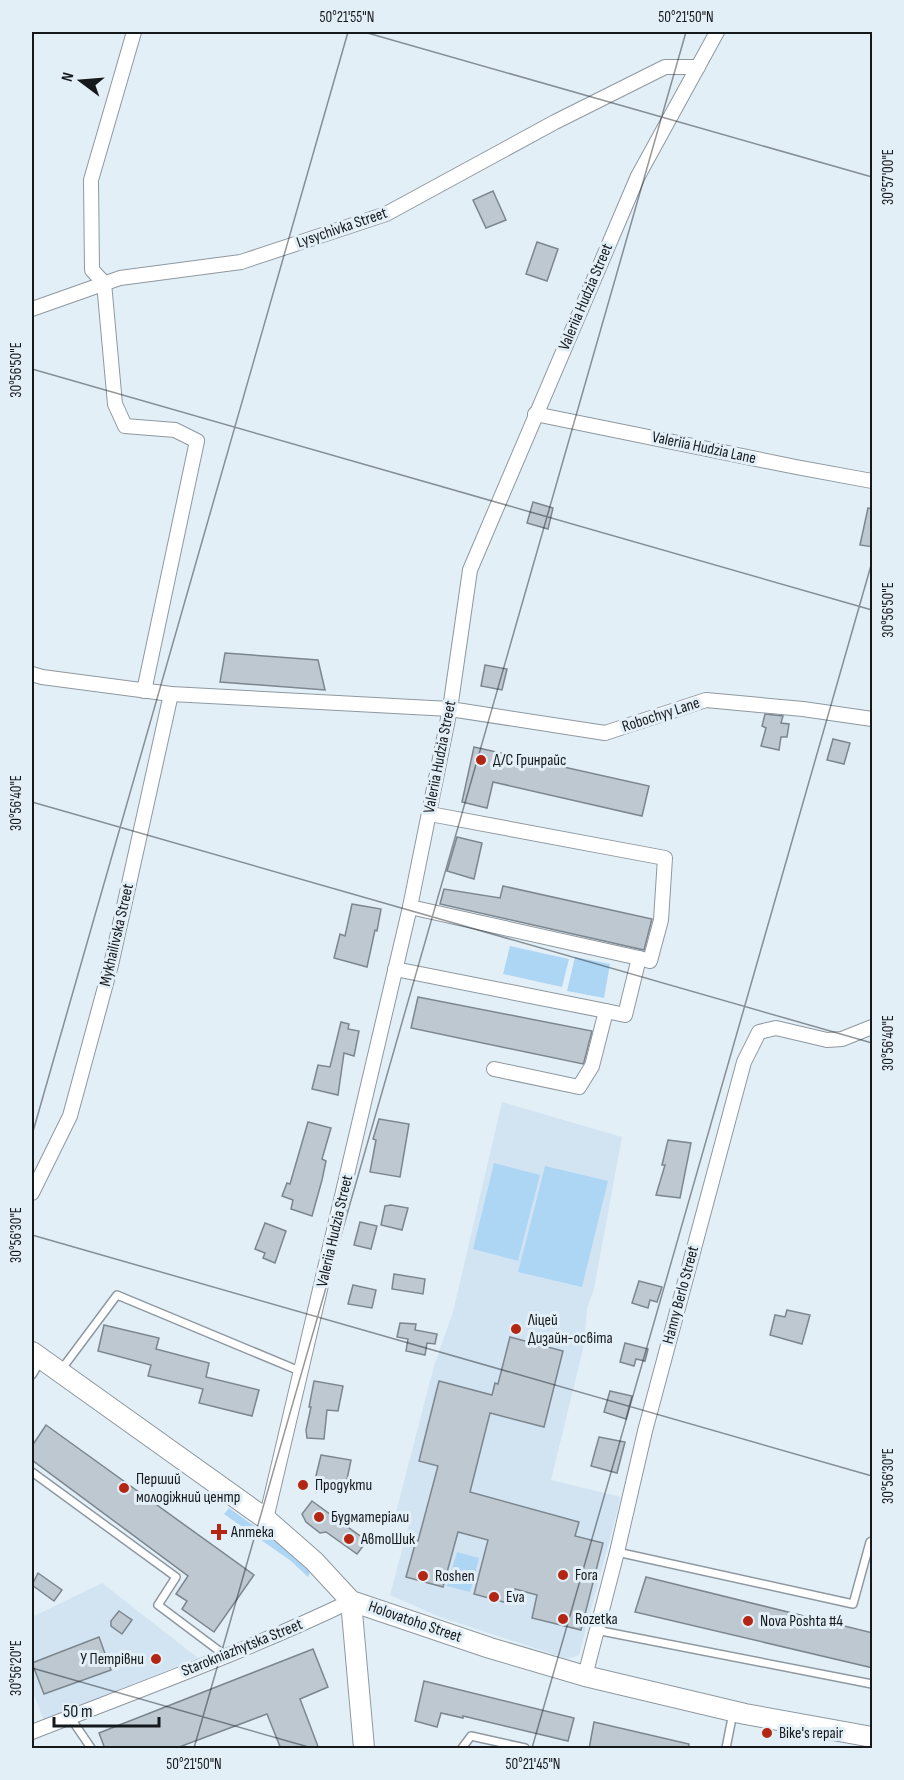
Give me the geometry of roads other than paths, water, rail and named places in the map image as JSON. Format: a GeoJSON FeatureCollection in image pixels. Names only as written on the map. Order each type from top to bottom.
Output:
{"type":"FeatureCollection","features":[{"type":"Feature","properties":{"kind":"main road","name":"Holovatoho Street"},"geometry":{"type":"LineString","coordinates":[[35,1362],[59,1373],[266,1519],[314,1560],[351,1601],[490,1648],[585,1676],[733,1712],[873,1737]]}},
{"type":"Feature","properties":{"kind":"main road"},"geometry":{"type":"LineString","coordinates":[[351,1601],[364,1749]]}},
{"type":"Feature","properties":{"kind":"street"},"geometry":{"type":"LineString","coordinates":[[134,32],[91,180],[92,270],[104,283],[115,404],[125,426],[175,430],[197,441],[144,691]]}},
{"type":"Feature","properties":{"kind":"street","name":"Valeriia Hudzia Street"},"geometry":{"type":"LineString","coordinates":[[266,1519],[430,814],[450,709],[470,570],[638,176],[717,32]]}},
{"type":"Feature","properties":{"kind":"street","name":"Lysychivka Street"},"geometry":{"type":"LineString","coordinates":[[32,309],[120,278],[241,262],[386,214],[555,122],[665,68],[698,66]]}},
{"type":"Feature","properties":{"kind":"street","name":"Valeriia Hudzia Lane"},"geometry":{"type":"LineString","coordinates":[[536,414],[796,468],[873,481]]}},
{"type":"Feature","properties":{"kind":"street"},"geometry":{"type":"LineString","coordinates":[[32,674],[171,694]]}},
{"type":"Feature","properties":{"kind":"street","name":"Robochyy Lane"},"geometry":{"type":"LineString","coordinates":[[171,694],[450,709],[605,733],[706,700],[803,709],[873,719]]}},
{"type":"Feature","properties":{"kind":"street","name":"Mykhailivska Street"},"geometry":{"type":"LineString","coordinates":[[32,1193],[70,1116],[111,965],[171,694]]}},
{"type":"Feature","properties":{"kind":"street"},"geometry":{"type":"LineString","coordinates":[[410,907],[650,961],[661,920],[665,858],[430,814]]}},
{"type":"Feature","properties":{"kind":"street"},"geometry":{"type":"LineString","coordinates":[[395,969],[625,1015],[639,958]]}},
{"type":"Feature","properties":{"kind":"street"},"geometry":{"type":"LineString","coordinates":[[494,1069],[579,1087],[592,1066],[606,1011]]}},
{"type":"Feature","properties":{"kind":"street","name":"Hanny Berlo Street"},"geometry":{"type":"LineString","coordinates":[[585,1676],[645,1431],[744,1062],[759,1032],[777,1028],[827,1040],[842,1039],[873,1027]]}},
{"type":"Feature","properties":{"kind":"street","name":"Starokniazhytska Street"},"geometry":{"type":"LineString","coordinates":[[32,1732],[226,1656],[351,1601]]}},
{"type":"Feature","properties":{"kind":"lane"},"geometry":{"type":"LineString","coordinates":[[59,1373],[117,1295],[302,1372]]}},
{"type":"Feature","properties":{"kind":"lane"},"geometry":{"type":"LineString","coordinates":[[32,1472],[176,1576],[158,1605],[226,1656]]}},
{"type":"Feature","properties":{"kind":"lane"},"geometry":{"type":"LineString","coordinates":[[617,1552],[853,1604],[870,1542],[873,1541]]}},
{"type":"Feature","properties":{"kind":"lane"},"geometry":{"type":"LineString","coordinates":[[596,1630],[873,1684]]}},
{"type":"Feature","properties":{"kind":"lane"},"geometry":{"type":"LineString","coordinates":[[726,1749],[733,1712]]}},
{"type":"Feature","properties":{"kind":"lane"},"geometry":{"type":"LineString","coordinates":[[70,1717],[91,1749]]}},
{"type":"Feature","properties":{"kind":"lane"},"geometry":{"type":"LineString","coordinates":[[462,1749],[471,1736],[525,1749]]}},
{"type":"Feature","properties":{"kind":"place","name":"Д/С Гринрайс"},"geometry":{"type":"Point","coordinates":[481,760]}},
{"type":"Feature","properties":{"kind":"place","name":"Ліцей Дизайн-освіта"},"geometry":{"type":"Point","coordinates":[516,1329]}},
{"type":"Feature","properties":{"kind":"place","name":"Продукти"},"geometry":{"type":"Point","coordinates":[303,1485]}},
{"type":"Feature","properties":{"kind":"place","name":"Перший молодіжний центр"},"geometry":{"type":"Point","coordinates":[124,1488]}},
{"type":"Feature","properties":{"kind":"place","name":"Будматеріали"},"geometry":{"type":"Point","coordinates":[319,1517]}},
{"type":"Feature","properties":{"kind":"place","name":"Аптека"},"geometry":{"type":"Point","coordinates":[219,1532]}},
{"type":"Feature","properties":{"kind":"place","name":"АвтоШик"},"geometry":{"type":"Point","coordinates":[349,1539]}},
{"type":"Feature","properties":{"kind":"place","name":"Fora"},"geometry":{"type":"Point","coordinates":[563,1575]}},
{"type":"Feature","properties":{"kind":"place","name":"Roshen"},"geometry":{"type":"Point","coordinates":[423,1576]}},
{"type":"Feature","properties":{"kind":"place","name":"Eva"},"geometry":{"type":"Point","coordinates":[494,1597]}},
{"type":"Feature","properties":{"kind":"place","name":"Rozetka"},"geometry":{"type":"Point","coordinates":[563,1619]}},
{"type":"Feature","properties":{"kind":"place","name":"Nova Poshta #4"},"geometry":{"type":"Point","coordinates":[748,1621]}},
{"type":"Feature","properties":{"kind":"place","name":"У Петрівни"},"geometry":{"type":"Point","coordinates":[156,1659]}},
{"type":"Feature","properties":{"kind":"place","name":"Bike's repair"},"geometry":{"type":"Point","coordinates":[767,1733]}}]}
